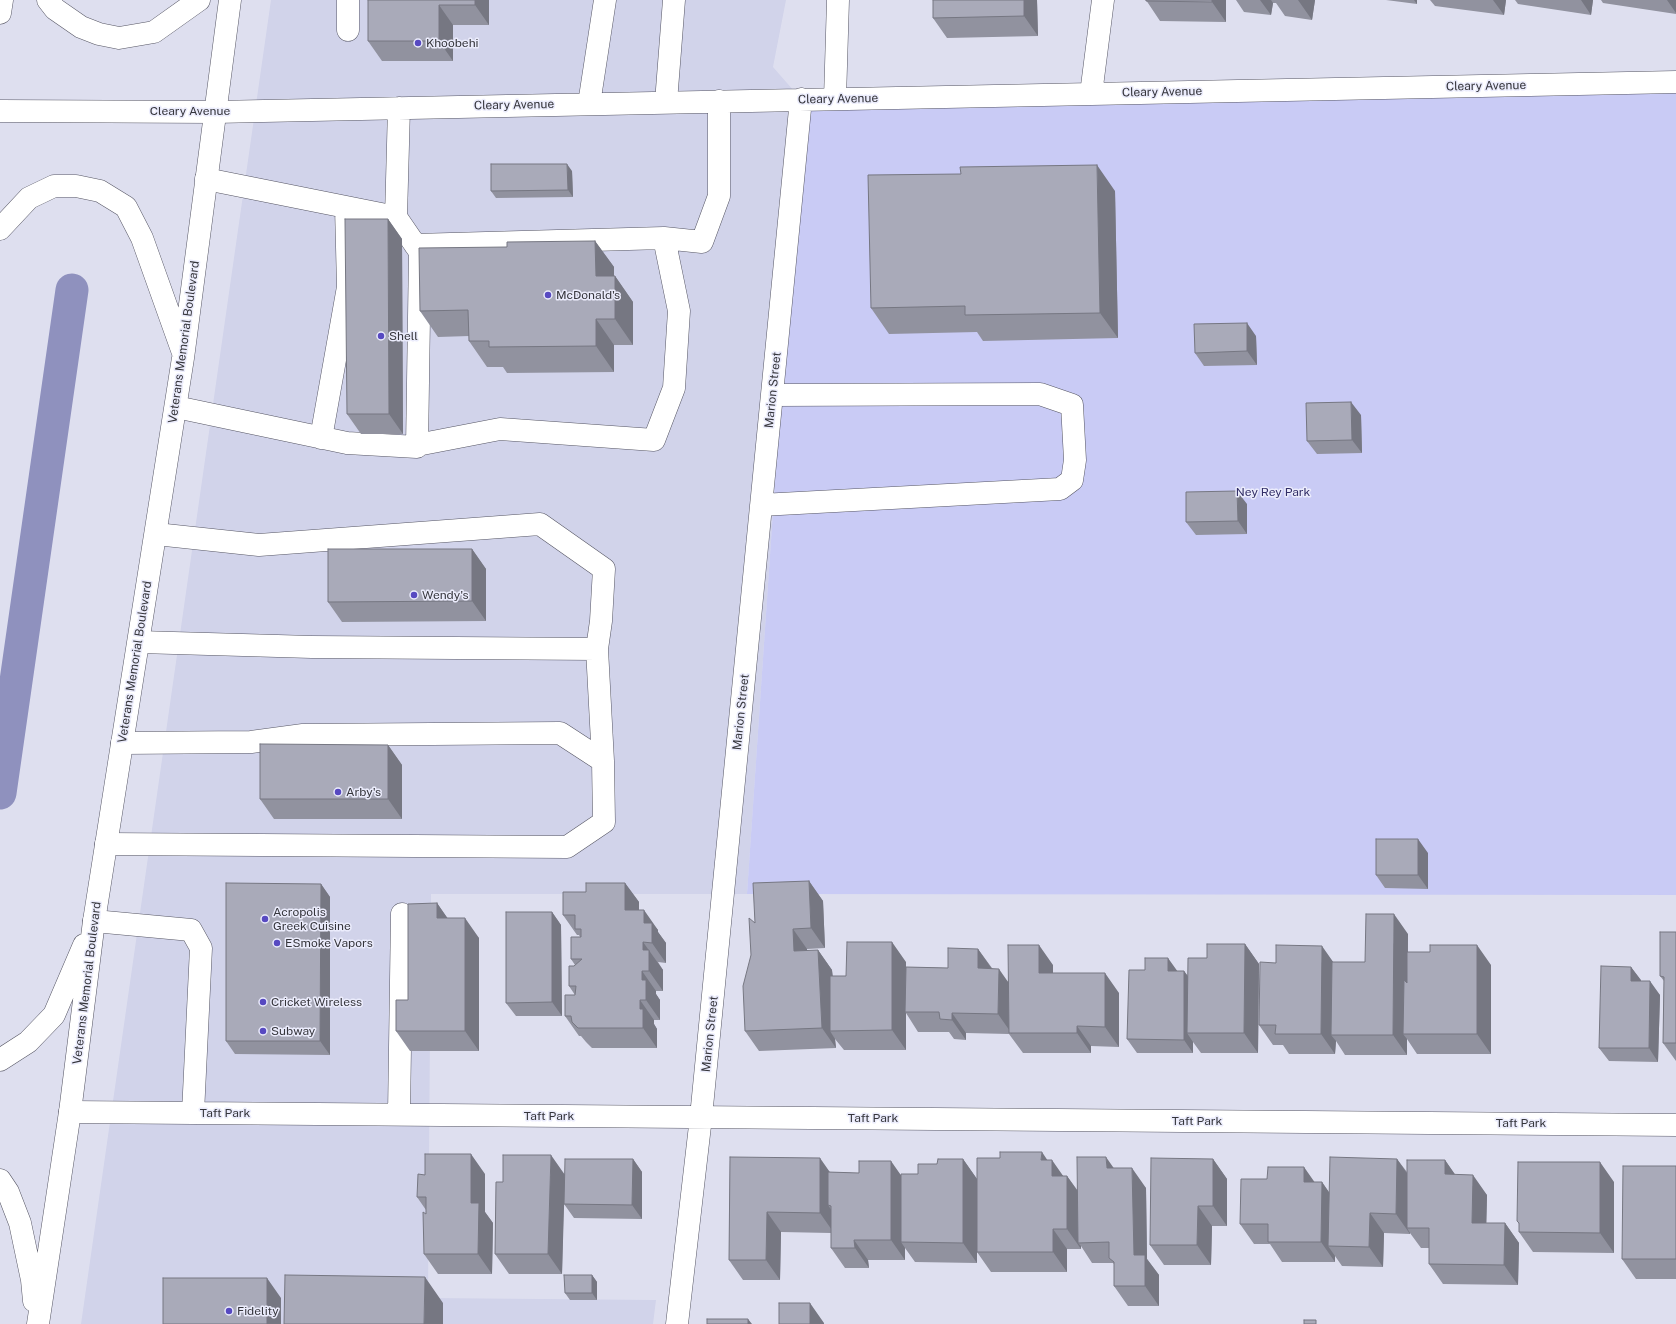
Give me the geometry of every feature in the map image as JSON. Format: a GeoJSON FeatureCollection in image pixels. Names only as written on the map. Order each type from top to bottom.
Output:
{"type":"FeatureCollection","features":[{"type":"Feature","properties":{"kind":"street"},"geometry":{"type":"LineString","coordinates":[[0,13],[2,0]]}},
{"type":"Feature","properties":{"kind":"street"},"geometry":{"type":"LineString","coordinates":[[48,0],[55,10],[81,27],[98,34],[119,38],[154,32],[199,0]]}},
{"type":"Feature","properties":{"kind":"street","name":"Veterans Memorial Boulevard"},"geometry":{"type":"LineString","coordinates":[[37,1324],[70,1112],[94,921],[184,355],[230,0]]}},
{"type":"Feature","properties":{"kind":"street"},"geometry":{"type":"LineString","coordinates":[[348,0],[348,30]]}},
{"type":"Feature","properties":{"kind":"street"},"geometry":{"type":"LineString","coordinates":[[590,104],[605,0]]}},
{"type":"Feature","properties":{"kind":"street"},"geometry":{"type":"LineString","coordinates":[[666,102],[674,0]]}},
{"type":"Feature","properties":{"kind":"street"},"geometry":{"type":"LineString","coordinates":[[835,99],[838,0]]}},
{"type":"Feature","properties":{"kind":"street"},"geometry":{"type":"LineString","coordinates":[[1091,94],[1103,0]]}},
{"type":"Feature","properties":{"kind":"street","name":"Cleary Avenue"},"geometry":{"type":"LineString","coordinates":[[0,111],[215,112],[1676,82]]}},
{"type":"Feature","properties":{"kind":"street","name":"Marion Street"},"geometry":{"type":"LineString","coordinates":[[677,1324],[702,1117],[801,99]]}},
{"type":"Feature","properties":{"kind":"street"},"geometry":{"type":"LineString","coordinates":[[415,245],[664,238],[702,242],[719,196],[719,101]]}},
{"type":"Feature","properties":{"kind":"street"},"geometry":{"type":"LineString","coordinates":[[399,108],[396,217],[420,252],[417,444]]}},
{"type":"Feature","properties":{"kind":"street"},"geometry":{"type":"LineString","coordinates":[[206,179],[396,217]]}},
{"type":"Feature","properties":{"kind":"street"},"geometry":{"type":"LineString","coordinates":[[0,229],[29,198],[54,186],[76,186],[100,191],[126,207],[142,238],[184,355]]}},
{"type":"Feature","properties":{"kind":"street"},"geometry":{"type":"LineString","coordinates":[[321,438],[348,287],[346,207]]}},
{"type":"Feature","properties":{"kind":"street"},"geometry":{"type":"LineString","coordinates":[[176,407],[347,443],[417,447],[417,444],[500,429],[654,440],[674,388],[679,312],[664,238]]}},
{"type":"Feature","properties":{"kind":"street"},"geometry":{"type":"LineString","coordinates":[[762,505],[1060,489],[1072,480],[1076,460],[1072,405],[1040,394],[892,396],[772,395]]}},
{"type":"Feature","properties":{"kind":"street"},"geometry":{"type":"LineString","coordinates":[[106,844],[567,847],[604,822],[603,761],[597,649],[601,621],[604,569],[540,524],[259,545],[156,534]]}},
{"type":"Feature","properties":{"kind":"street"},"geometry":{"type":"LineString","coordinates":[[139,642],[312,647],[597,649]]}},
{"type":"Feature","properties":{"kind":"street"},"geometry":{"type":"LineString","coordinates":[[122,743],[251,742],[303,735],[560,733],[603,761]]}},
{"type":"Feature","properties":{"kind":"street"},"geometry":{"type":"LineString","coordinates":[[399,1114],[402,914]]}},
{"type":"Feature","properties":{"kind":"street"},"geometry":{"type":"LineString","coordinates":[[0,1060],[28,1042],[54,1015],[94,921],[191,930],[201,948],[193,1113]]}},
{"type":"Feature","properties":{"kind":"street","name":"Taft Park"},"geometry":{"type":"LineString","coordinates":[[70,1112],[1676,1125]]}},
{"type":"Feature","properties":{"kind":"street"},"geometry":{"type":"LineString","coordinates":[[0,1180],[8,1192],[20,1222],[32,1280],[37,1324]]}},
{"type":"Feature","properties":{"kind":"shaded area"},"geometry":{"type":"Polygon","coordinates":[[[271,0],[786,0],[773,67],[801,99],[747,894],[431,894],[428,1298],[656,1300],[653,1324],[81,1324],[271,0]]]}},
{"type":"Feature","properties":{"kind":"green space","name":"Ney Rey Park"},"geometry":{"type":"Polygon","coordinates":[[[1676,82],[1676,895],[747,894],[801,99],[1676,82]]]}},
{"type":"Feature","properties":{"kind":"building"},"geometry":{"type":"Polygon","coordinates":[[[368,0],[475,0],[475,5],[439,5],[439,41],[368,41],[368,0]]]}},
{"type":"Feature","properties":{"kind":"building"},"geometry":{"type":"Polygon","coordinates":[[[933,0],[1024,0],[1024,16],[933,18],[933,0]]]}},
{"type":"Feature","properties":{"kind":"building"},"geometry":{"type":"Polygon","coordinates":[[[1212,0],[1212,2],[1146,1],[1212,0]]]}},
{"type":"Feature","properties":{"kind":"building"},"geometry":{"type":"Polygon","coordinates":[[[491,164],[567,164],[568,190],[491,191],[491,164]]]}},
{"type":"Feature","properties":{"kind":"building"},"geometry":{"type":"Polygon","coordinates":[[[1097,165],[1100,313],[965,315],[965,306],[871,308],[868,175],[961,174],[960,167],[1097,165]]]}},
{"type":"Feature","properties":{"kind":"building","name":"Shell"},"geometry":{"type":"Polygon","coordinates":[[[345,219],[388,219],[389,414],[347,414],[345,219]]]}},
{"type":"Feature","properties":{"kind":"building"},"geometry":{"type":"Polygon","coordinates":[[[595,241],[596,276],[615,276],[615,319],[596,319],[596,346],[489,347],[489,341],[469,341],[468,310],[420,311],[419,248],[507,247],[507,242],[595,241]]]}},
{"type":"Feature","properties":{"kind":"building"},"geometry":{"type":"Polygon","coordinates":[[[1247,323],[1247,351],[1195,353],[1194,324],[1247,323]]]}},
{"type":"Feature","properties":{"kind":"building"},"geometry":{"type":"Polygon","coordinates":[[[1351,402],[1352,440],[1307,441],[1306,403],[1351,402]]]}},
{"type":"Feature","properties":{"kind":"building"},"geometry":{"type":"Polygon","coordinates":[[[1237,491],[1238,521],[1186,522],[1186,492],[1237,491]]]}},
{"type":"Feature","properties":{"kind":"building"},"geometry":{"type":"Polygon","coordinates":[[[328,549],[472,549],[472,601],[328,602],[328,549]]]}},
{"type":"Feature","properties":{"kind":"building"},"geometry":{"type":"Polygon","coordinates":[[[260,744],[388,745],[388,799],[260,799],[260,744]]]}},
{"type":"Feature","properties":{"kind":"building"},"geometry":{"type":"Polygon","coordinates":[[[1376,839],[1418,839],[1418,875],[1376,875],[1376,839]]]}},
{"type":"Feature","properties":{"kind":"building"},"geometry":{"type":"Polygon","coordinates":[[[809,881],[811,928],[793,929],[794,951],[818,950],[822,1028],[745,1031],[743,986],[751,955],[749,918],[755,923],[753,883],[809,881]]]}},
{"type":"Feature","properties":{"kind":"building"},"geometry":{"type":"Polygon","coordinates":[[[226,883],[321,884],[320,1041],[226,1041],[226,883]]]}},
{"type":"Feature","properties":{"kind":"building"},"geometry":{"type":"Polygon","coordinates":[[[586,883],[625,883],[625,910],[644,910],[644,923],[652,923],[652,943],[643,942],[643,950],[649,950],[649,971],[642,971],[642,980],[646,980],[646,1000],[640,1000],[640,1009],[643,1009],[643,1028],[578,1028],[572,1022],[571,1016],[565,1016],[565,995],[575,995],[576,986],[569,986],[569,966],[574,966],[582,959],[571,959],[571,937],[581,937],[581,929],[575,929],[575,915],[563,915],[563,892],[586,892],[586,883]]]}},
{"type":"Feature","properties":{"kind":"building"},"geometry":{"type":"Polygon","coordinates":[[[437,903],[437,918],[465,918],[465,1031],[396,1031],[396,1000],[408,1000],[408,904],[437,903]]]}},
{"type":"Feature","properties":{"kind":"building"},"geometry":{"type":"Polygon","coordinates":[[[506,912],[552,912],[552,1002],[506,1003],[506,912]]]}},
{"type":"Feature","properties":{"kind":"building"},"geometry":{"type":"Polygon","coordinates":[[[1366,914],[1394,914],[1393,1035],[1331,1035],[1332,962],[1365,962],[1366,914]]]}},
{"type":"Feature","properties":{"kind":"building"},"geometry":{"type":"Polygon","coordinates":[[[1660,932],[1676,932],[1676,1043],[1663,1043],[1664,977],[1660,976],[1660,932]]]}},
{"type":"Feature","properties":{"kind":"building"},"geometry":{"type":"Polygon","coordinates":[[[847,942],[892,942],[892,1030],[830,1031],[830,976],[846,976],[847,942]]]}},
{"type":"Feature","properties":{"kind":"building"},"geometry":{"type":"Polygon","coordinates":[[[1207,944],[1245,944],[1244,1033],[1187,1033],[1188,958],[1207,958],[1207,944]]]}},
{"type":"Feature","properties":{"kind":"building"},"geometry":{"type":"Polygon","coordinates":[[[1008,945],[1039,945],[1039,973],[1105,973],[1105,1027],[1077,1026],[1077,1033],[1009,1033],[1008,945]]]}},
{"type":"Feature","properties":{"kind":"building"},"geometry":{"type":"Polygon","coordinates":[[[1276,945],[1322,946],[1321,1034],[1275,1034],[1276,1025],[1259,1025],[1260,962],[1276,963],[1276,945]]]}},
{"type":"Feature","properties":{"kind":"building"},"geometry":{"type":"Polygon","coordinates":[[[1430,945],[1477,945],[1477,1034],[1403,1034],[1404,980],[1407,983],[1407,952],[1430,952],[1430,945]]]}},
{"type":"Feature","properties":{"kind":"building"},"geometry":{"type":"Polygon","coordinates":[[[948,948],[978,949],[978,968],[999,969],[998,1014],[952,1013],[952,1020],[940,1019],[939,1012],[905,1012],[906,967],[948,968],[948,948]]]}},
{"type":"Feature","properties":{"kind":"building"},"geometry":{"type":"Polygon","coordinates":[[[1145,958],[1168,958],[1168,971],[1184,971],[1184,1040],[1127,1039],[1129,970],[1145,970],[1145,958]]]}},
{"type":"Feature","properties":{"kind":"building"},"geometry":{"type":"Polygon","coordinates":[[[1601,966],[1631,967],[1631,981],[1650,981],[1649,1048],[1599,1048],[1601,966]]]}},
{"type":"Feature","properties":{"kind":"building"},"geometry":{"type":"Polygon","coordinates":[[[1000,1152],[1042,1152],[1041,1160],[1052,1160],[1052,1176],[1067,1176],[1067,1229],[1053,1229],[1053,1252],[977,1252],[977,1158],[1000,1158],[1000,1152]]]}},
{"type":"Feature","properties":{"kind":"building"},"geometry":{"type":"Polygon","coordinates":[[[425,1154],[471,1154],[471,1203],[479,1203],[478,1254],[424,1254],[423,1212],[426,1214],[426,1197],[417,1197],[418,1174],[425,1175],[425,1154]]]}},
{"type":"Feature","properties":{"kind":"building"},"geometry":{"type":"Polygon","coordinates":[[[503,1155],[551,1155],[548,1254],[495,1254],[496,1182],[503,1182],[503,1155]]]}},
{"type":"Feature","properties":{"kind":"building"},"geometry":{"type":"Polygon","coordinates":[[[730,1157],[820,1158],[820,1213],[767,1212],[766,1260],[729,1260],[730,1157]]]}},
{"type":"Feature","properties":{"kind":"building"},"geometry":{"type":"Polygon","coordinates":[[[1077,1157],[1106,1157],[1107,1168],[1132,1168],[1134,1255],[1145,1255],[1145,1286],[1114,1286],[1114,1262],[1109,1258],[1109,1242],[1078,1243],[1077,1157]]]}},
{"type":"Feature","properties":{"kind":"building"},"geometry":{"type":"Polygon","coordinates":[[[1330,1157],[1397,1159],[1396,1214],[1370,1213],[1369,1247],[1328,1246],[1330,1157]]]}},
{"type":"Feature","properties":{"kind":"building"},"geometry":{"type":"Polygon","coordinates":[[[1151,1158],[1213,1159],[1213,1206],[1198,1206],[1197,1245],[1150,1245],[1151,1158]]]}},
{"type":"Feature","properties":{"kind":"building"},"geometry":{"type":"Polygon","coordinates":[[[565,1159],[633,1159],[632,1205],[564,1204],[565,1159]]]}},
{"type":"Feature","properties":{"kind":"building"},"geometry":{"type":"Polygon","coordinates":[[[938,1159],[963,1159],[963,1243],[901,1242],[901,1174],[918,1174],[918,1164],[937,1164],[938,1159]]]}},
{"type":"Feature","properties":{"kind":"building"},"geometry":{"type":"Polygon","coordinates":[[[1407,1160],[1445,1160],[1445,1174],[1473,1175],[1472,1223],[1505,1223],[1504,1265],[1429,1264],[1429,1228],[1407,1228],[1407,1160]]]}},
{"type":"Feature","properties":{"kind":"building"},"geometry":{"type":"Polygon","coordinates":[[[859,1161],[891,1161],[891,1240],[854,1240],[855,1248],[831,1248],[831,1206],[828,1205],[828,1172],[859,1173],[859,1161]]]}},
{"type":"Feature","properties":{"kind":"building"},"geometry":{"type":"Polygon","coordinates":[[[1518,1162],[1600,1162],[1600,1233],[1519,1232],[1519,1223],[1517,1221],[1518,1162]]]}},
{"type":"Feature","properties":{"kind":"building"},"geometry":{"type":"Polygon","coordinates":[[[1623,1166],[1676,1166],[1676,1259],[1622,1259],[1623,1166]]]}},
{"type":"Feature","properties":{"kind":"building"},"geometry":{"type":"Polygon","coordinates":[[[1268,1167],[1304,1167],[1304,1182],[1322,1182],[1321,1242],[1268,1242],[1268,1224],[1240,1224],[1241,1179],[1267,1179],[1268,1167]]]}},
{"type":"Feature","properties":{"kind":"building"},"geometry":{"type":"Polygon","coordinates":[[[285,1275],[425,1277],[424,1324],[284,1324],[285,1275]]]}},
{"type":"Feature","properties":{"kind":"building"},"geometry":{"type":"Polygon","coordinates":[[[564,1275],[592,1275],[592,1293],[565,1293],[564,1275]]]}},
{"type":"Feature","properties":{"kind":"building"},"geometry":{"type":"Polygon","coordinates":[[[163,1278],[267,1278],[267,1324],[163,1324],[163,1278]]]}},
{"type":"Feature","properties":{"kind":"building"},"geometry":{"type":"Polygon","coordinates":[[[779,1303],[810,1303],[810,1324],[779,1324],[779,1303]]]}},
{"type":"Feature","properties":{"kind":"building"},"geometry":{"type":"Polygon","coordinates":[[[707,1319],[748,1319],[748,1324],[707,1324],[707,1319]]]}},
{"type":"Feature","properties":{"kind":"building"},"geometry":{"type":"Polygon","coordinates":[[[1304,1320],[1316,1320],[1316,1324],[1304,1324],[1304,1320]]]}},
{"type":"Feature","properties":{"kind":"waterway"},"geometry":{"type":"LineString","coordinates":[[0,793],[72,290]]}},
{"type":"Feature","properties":{"kind":"place","name":"Khoobehi"},"geometry":{"type":"Point","coordinates":[418,43]}},
{"type":"Feature","properties":{"kind":"place","name":"McDonald's"},"geometry":{"type":"Point","coordinates":[548,295]}},
{"type":"Feature","properties":{"kind":"place","name":"Shell"},"geometry":{"type":"Point","coordinates":[381,336]}},
{"type":"Feature","properties":{"kind":"place","name":"Wendy's"},"geometry":{"type":"Point","coordinates":[414,595]}},
{"type":"Feature","properties":{"kind":"place","name":"Arby's"},"geometry":{"type":"Point","coordinates":[338,792]}},
{"type":"Feature","properties":{"kind":"place","name":"Acropolis Greek Cuisine"},"geometry":{"type":"Point","coordinates":[265,919]}},
{"type":"Feature","properties":{"kind":"place","name":"ESmoke Vapors"},"geometry":{"type":"Point","coordinates":[277,943]}},
{"type":"Feature","properties":{"kind":"place","name":"Cricket Wireless"},"geometry":{"type":"Point","coordinates":[263,1002]}},
{"type":"Feature","properties":{"kind":"place","name":"Subway"},"geometry":{"type":"Point","coordinates":[263,1031]}},
{"type":"Feature","properties":{"kind":"place","name":"Fidelity"},"geometry":{"type":"Point","coordinates":[229,1311]}}]}
